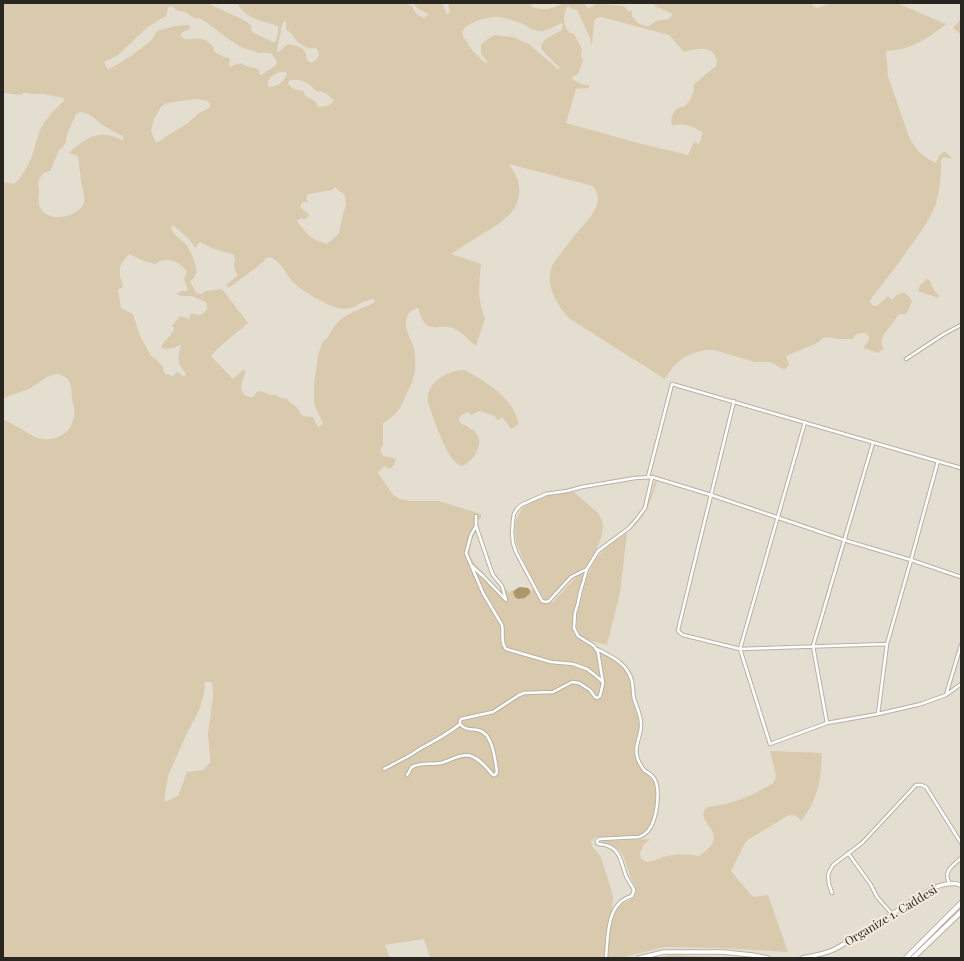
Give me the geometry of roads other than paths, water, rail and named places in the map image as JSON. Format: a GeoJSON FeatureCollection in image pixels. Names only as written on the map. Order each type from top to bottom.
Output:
{"type":"FeatureCollection","features":[{"type":"Feature","properties":{"kind":"main road"},"geometry":{"type":"LineString","coordinates":[[906,958],[961,903]]}},
{"type":"Feature","properties":{"kind":"main road"},"geometry":{"type":"LineString","coordinates":[[913,958],[961,912]]}},
{"type":"Feature","properties":{"kind":"street"},"geometry":{"type":"LineString","coordinates":[[906,359],[944,334],[961,325]]}},
{"type":"Feature","properties":{"kind":"street"},"geometry":{"type":"LineString","coordinates":[[648,477],[672,384],[961,468]]}},
{"type":"Feature","properties":{"kind":"street"},"geometry":{"type":"LineString","coordinates":[[734,402],[678,630],[683,635],[740,649],[887,644]]}},
{"type":"Feature","properties":{"kind":"street"},"geometry":{"type":"LineString","coordinates":[[805,422],[740,649],[770,744],[826,723],[878,714],[922,704],[946,695],[961,684]]}},
{"type":"Feature","properties":{"kind":"street"},"geometry":{"type":"LineString","coordinates":[[826,723],[813,646],[873,443]]}},
{"type":"Feature","properties":{"kind":"street"},"geometry":{"type":"LineString","coordinates":[[878,714],[887,644],[938,461]]}},
{"type":"Feature","properties":{"kind":"street"},"geometry":{"type":"LineString","coordinates":[[606,958],[613,912],[622,900],[632,896],[634,890],[627,878],[622,862],[617,853],[611,848],[597,842],[599,839],[639,837],[643,835],[648,831],[654,822],[658,795],[655,780],[652,775],[643,769],[637,758],[636,751],[641,719],[628,671],[620,662],[578,636],[574,628],[575,613],[582,582],[587,570],[598,551],[629,528],[642,513],[652,477]]}},
{"type":"Feature","properties":{"kind":"street"},"geometry":{"type":"LineString","coordinates":[[587,570],[571,577],[549,601],[542,601],[516,552],[513,542],[513,520],[517,508],[546,494],[634,478],[652,477],[961,577]]}},
{"type":"Feature","properties":{"kind":"street"},"geometry":{"type":"LineString","coordinates":[[471,566],[506,600],[502,586],[493,575],[490,567],[476,526],[476,516]]}},
{"type":"Feature","properties":{"kind":"street"},"geometry":{"type":"LineString","coordinates":[[476,526],[471,535],[466,553],[483,593],[502,626],[502,643],[504,647],[506,649],[551,662],[573,664],[587,669],[604,683]]}},
{"type":"Feature","properties":{"kind":"street"},"geometry":{"type":"LineString","coordinates":[[946,695],[961,645]]}},
{"type":"Feature","properties":{"kind":"street"},"geometry":{"type":"LineString","coordinates":[[384,769],[408,757],[452,731],[460,724],[462,719],[494,712],[524,693],[549,693],[572,682],[579,683],[590,690],[598,698],[604,683],[597,649]]}},
{"type":"Feature","properties":{"kind":"street"},"geometry":{"type":"LineString","coordinates":[[407,775],[412,767],[440,763],[463,756],[474,757],[493,775],[497,774],[494,752],[486,734],[480,731],[466,729],[460,724]]}},
{"type":"Feature","properties":{"kind":"street"},"geometry":{"type":"LineString","coordinates":[[832,893],[828,881],[829,872],[833,865],[862,843],[915,786],[919,785],[926,787],[961,843]]}},
{"type":"Feature","properties":{"kind":"street"},"geometry":{"type":"LineString","coordinates":[[848,853],[871,885],[875,894],[892,914]]}},
{"type":"Feature","properties":{"kind":"street"},"geometry":{"type":"LineString","coordinates":[[950,884],[947,877],[948,871],[961,858]]}},
{"type":"Feature","properties":{"kind":"street"},"geometry":{"type":"LineString","coordinates":[[961,880],[959,884],[961,888]]}},
{"type":"Feature","properties":{"kind":"street","name":"Organize 1. Caddesi"},"geometry":{"type":"LineString","coordinates":[[802,958],[816,956],[833,950],[935,888],[950,884],[959,884]]}},
{"type":"Feature","properties":{"kind":"street"},"geometry":{"type":"LineString","coordinates":[[639,958],[664,952],[723,952],[768,958]]}}]}
